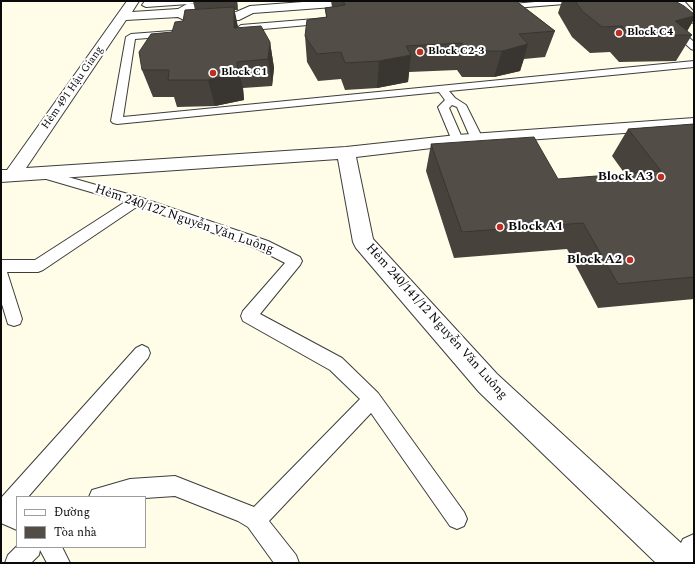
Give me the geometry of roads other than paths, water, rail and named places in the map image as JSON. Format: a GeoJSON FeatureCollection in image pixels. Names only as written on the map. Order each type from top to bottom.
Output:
{"type":"FeatureCollection","features":[{"type":"Feature","properties":{"kind":"street","name":"Hẻm 491 Hậu Giang"},"geometry":{"type":"LineString","coordinates":[[7,175],[133,1]]}},
{"type":"Feature","properties":{"kind":"street"},"geometry":{"type":"LineString","coordinates":[[123,16],[181,13],[190,19],[239,16],[250,10],[360,1]]}},
{"type":"Feature","properties":{"kind":"street"},"geometry":{"type":"LineString","coordinates":[[677,1],[694,19]]}},
{"type":"Feature","properties":{"kind":"street","name":"Hẻm 240/127 Nguyễn Văn Luông"},"geometry":{"type":"LineString","coordinates":[[7,175],[346,154],[456,140],[694,123]]}},
{"type":"Feature","properties":{"kind":"street","name":"Hẻm 240/141/12 Nguyễn Văn Luông"},"geometry":{"type":"LineString","coordinates":[[346,154],[363,242],[488,383],[679,563]]}},
{"type":"Feature","properties":{"kind":"street"},"geometry":{"type":"LineString","coordinates":[[687,563],[694,550]]}},
{"type":"Feature","properties":{"kind":"lane"},"geometry":{"type":"LineString","coordinates":[[149,1],[146,5],[203,1]]}},
{"type":"Feature","properties":{"kind":"lane"},"geometry":{"type":"LineString","coordinates":[[491,8],[577,1]]}},
{"type":"Feature","properties":{"kind":"lane"},"geometry":{"type":"LineString","coordinates":[[642,1],[694,47]]}},
{"type":"Feature","properties":{"kind":"lane"},"geometry":{"type":"LineString","coordinates":[[233,29],[334,20]]}},
{"type":"Feature","properties":{"kind":"lane"},"geometry":{"type":"LineString","coordinates":[[178,33],[131,37],[117,121],[694,64]]}},
{"type":"Feature","properties":{"kind":"lane"},"geometry":{"type":"LineString","coordinates":[[442,89],[451,100],[461,105],[477,139]]}},
{"type":"Feature","properties":{"kind":"lane"},"geometry":{"type":"LineString","coordinates":[[451,100],[443,107],[456,140]]}},
{"type":"Feature","properties":{"kind":"lane","name":"Hẻm 240/127 Nguyễn Văn Luông"},"geometry":{"type":"LineString","coordinates":[[40,173],[137,201],[263,245],[295,261],[249,316],[336,364],[372,399],[457,519]]}},
{"type":"Feature","properties":{"kind":"lane"},"geometry":{"type":"LineString","coordinates":[[1,266],[38,266],[137,201]]}},
{"type":"Feature","properties":{"kind":"lane"},"geometry":{"type":"LineString","coordinates":[[1,275],[14,319]]}},
{"type":"Feature","properties":{"kind":"lane"},"geometry":{"type":"LineString","coordinates":[[16,496],[142,353]]}},
{"type":"Feature","properties":{"kind":"lane"},"geometry":{"type":"LineString","coordinates":[[255,520],[372,399]]}},
{"type":"Feature","properties":{"kind":"lane"},"geometry":{"type":"LineString","coordinates":[[103,496],[130,489],[175,486],[245,513],[255,520],[288,563]]}},
{"type":"Feature","properties":{"kind":"lane"},"geometry":{"type":"LineString","coordinates":[[16,496],[2,512],[16,519]]}},
{"type":"Feature","properties":{"kind":"lane"},"geometry":{"type":"LineString","coordinates":[[16,563],[30,548]]}},
{"type":"Feature","properties":{"kind":"lane"},"geometry":{"type":"LineString","coordinates":[[51,548],[59,563]]}},
{"type":"Feature","properties":{"kind":"place","name":"Block C4"},"geometry":{"type":"Point","coordinates":[619,33]}},
{"type":"Feature","properties":{"kind":"place","name":"Block C2-3"},"geometry":{"type":"Point","coordinates":[420,52]}},
{"type":"Feature","properties":{"kind":"place","name":"Block C1"},"geometry":{"type":"Point","coordinates":[213,73]}},
{"type":"Feature","properties":{"kind":"place","name":"Block A3"},"geometry":{"type":"Point","coordinates":[661,177]}},
{"type":"Feature","properties":{"kind":"place","name":"Block A1"},"geometry":{"type":"Point","coordinates":[500,227]}},
{"type":"Feature","properties":{"kind":"place","name":"Block A2"},"geometry":{"type":"Point","coordinates":[630,260]}}]}
